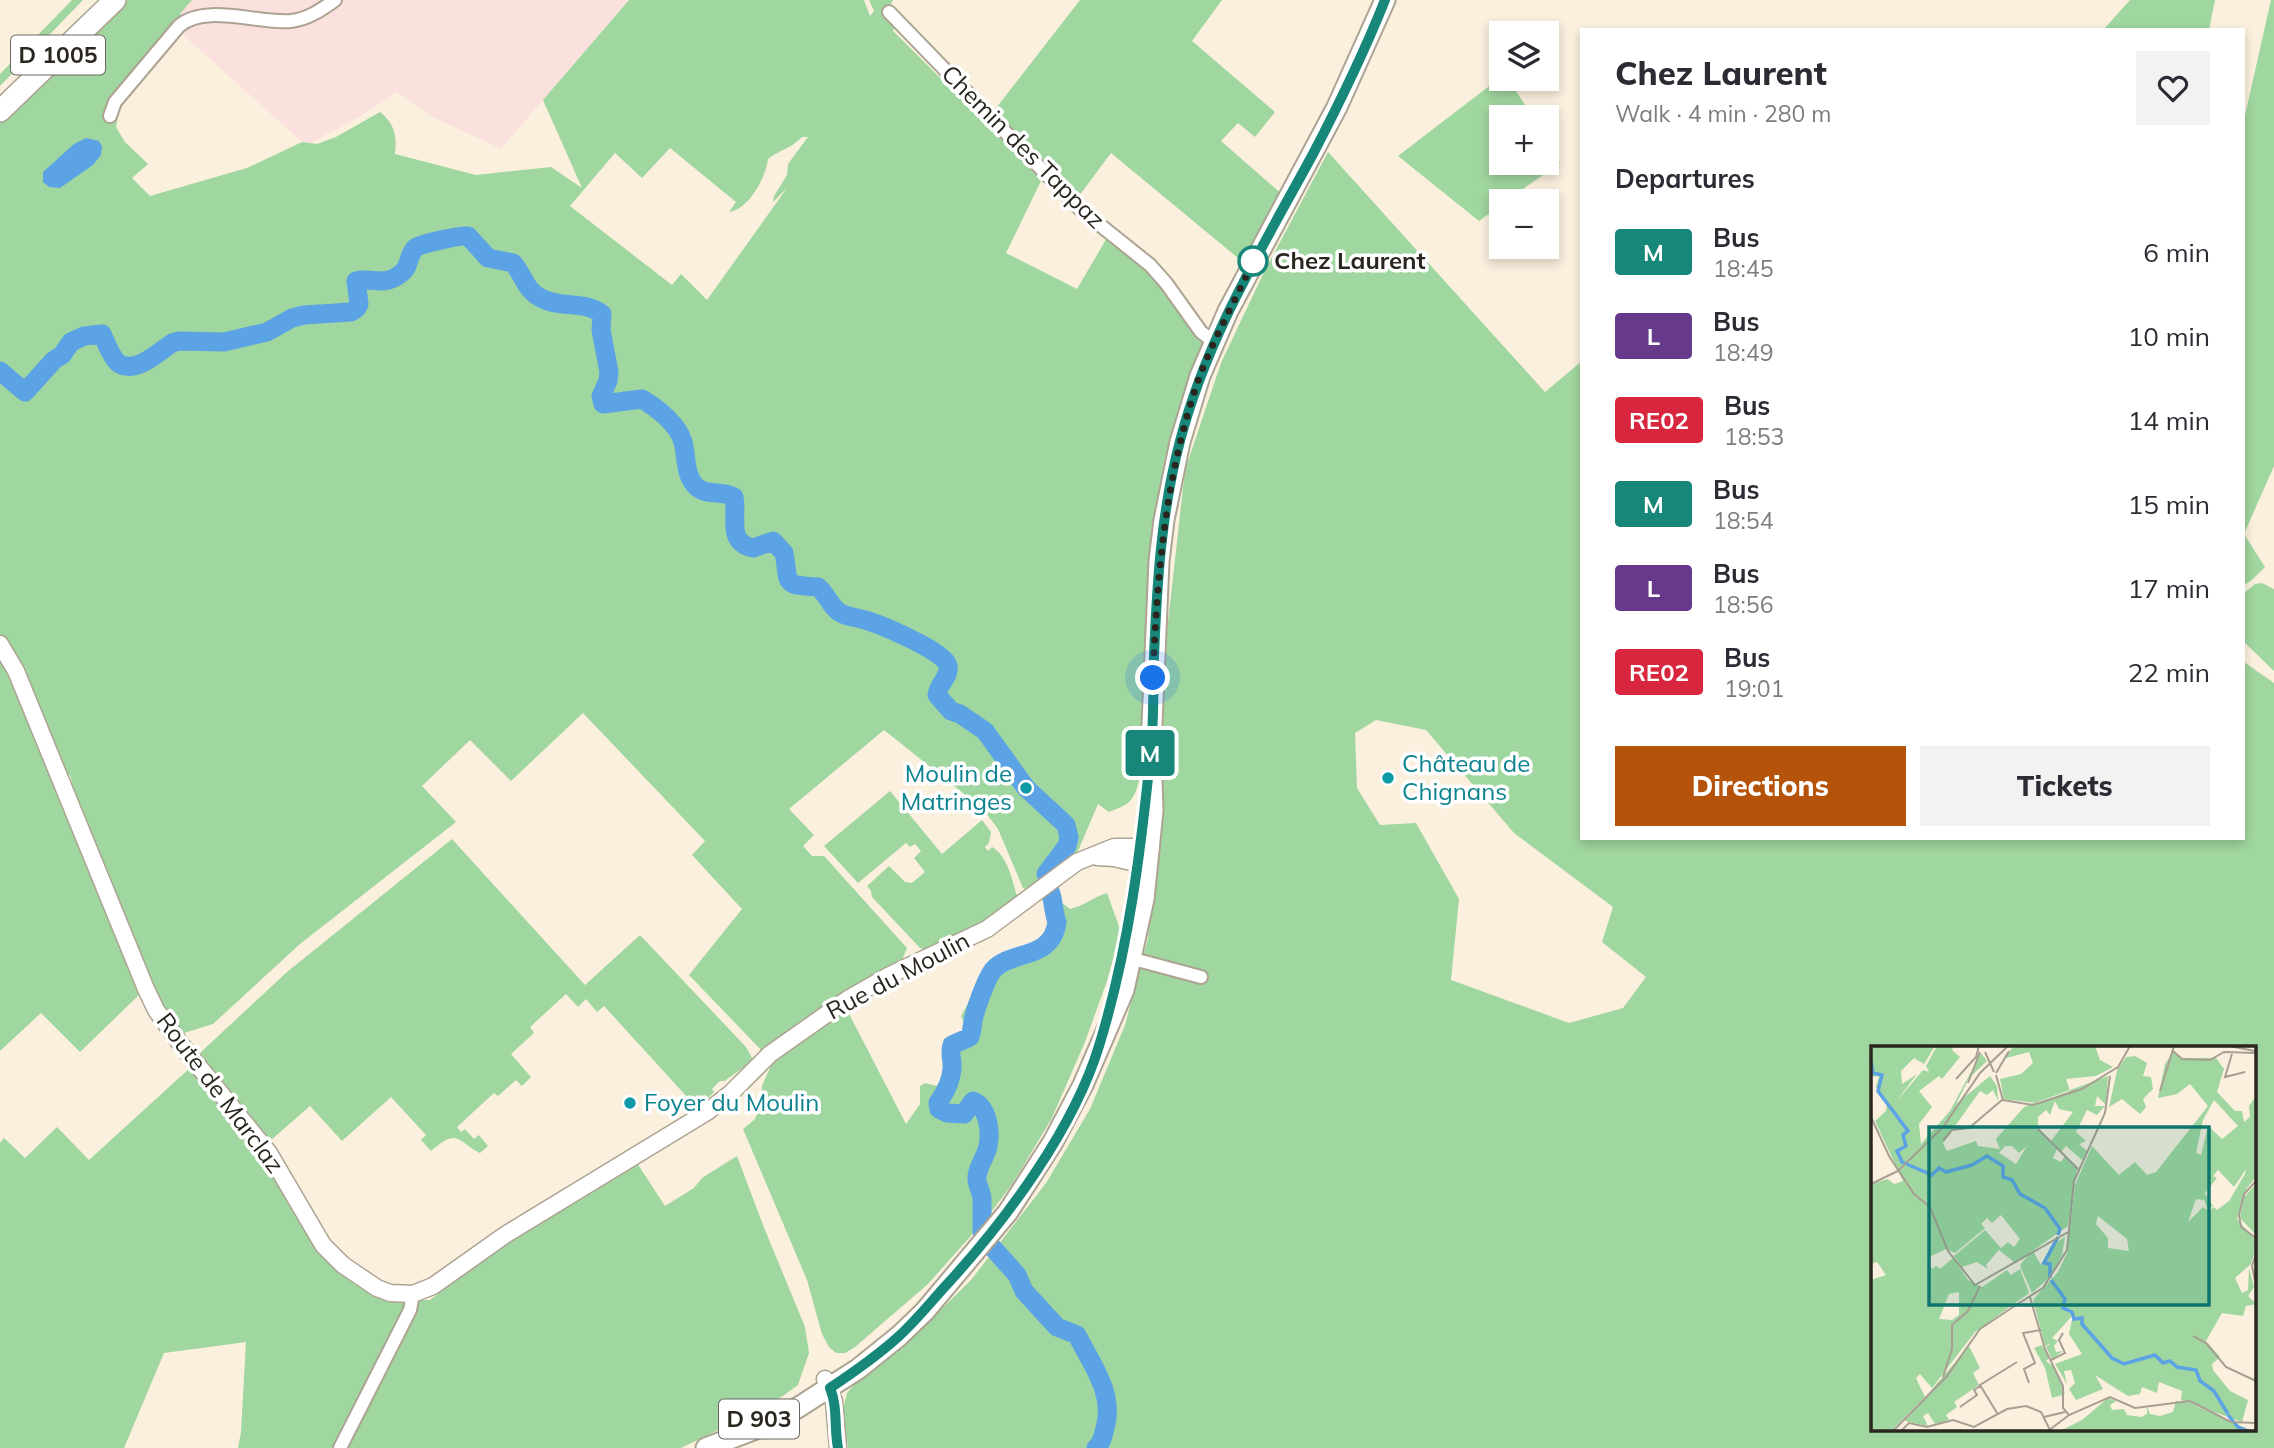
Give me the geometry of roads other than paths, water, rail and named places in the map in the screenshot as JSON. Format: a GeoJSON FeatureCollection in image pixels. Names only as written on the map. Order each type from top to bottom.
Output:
{"type":"FeatureCollection","features":[{"type":"Feature","properties":{"kind":"highway","name":"D 1005"},"geometry":{"type":"LineString","coordinates":[[0,96],[97,0]]}},
{"type":"Feature","properties":{"kind":"highway","name":"D 1005"},"geometry":{"type":"LineString","coordinates":[[0,111],[115,0]]}},
{"type":"Feature","properties":{"kind":"main road","name":"D 903"},"geometry":{"type":"LineString","coordinates":[[706,1448],[821,1388],[947,1283],[996,1227],[1034,1175],[1076,1100],[1121,999],[1154,800],[1151,748],[1156,602],[1164,520],[1180,442],[1200,376],[1214,342],[1250,268],[1337,107],[1385,0]]}},
{"type":"Feature","properties":{"kind":"street"},"geometry":{"type":"LineString","coordinates":[[110,116],[115,102],[179,26],[190,18],[209,15],[291,21],[312,15],[335,0]]}},
{"type":"Feature","properties":{"kind":"street","name":"Chemin des Tappaz"},"geometry":{"type":"LineString","coordinates":[[889,12],[1080,209],[1155,270],[1201,332],[1214,342]]}},
{"type":"Feature","properties":{"kind":"street","name":"Route de Marclaz"},"geometry":{"type":"LineString","coordinates":[[0,644],[16,671],[146,989],[169,1028],[262,1143],[317,1237],[330,1252],[343,1265],[377,1288],[399,1294],[413,1294]]}},
{"type":"Feature","properties":{"kind":"street","name":"Rue du Moulin"},"geometry":{"type":"LineString","coordinates":[[413,1294],[433,1286],[505,1235],[717,1105],[764,1059],[824,1014],[876,983],[987,929],[1067,868],[1114,847],[1144,856]]}},
{"type":"Feature","properties":{"kind":"street"},"geometry":{"type":"LineString","coordinates":[[1127,958],[1201,976]]}},
{"type":"Feature","properties":{"kind":"street"},"geometry":{"type":"LineString","coordinates":[[340,1448],[410,1310],[413,1294]]}},
{"type":"Feature","properties":{"kind":"street"},"geometry":{"type":"LineString","coordinates":[[821,1388],[836,1441]]}},
{"type":"Feature","properties":{"kind":"water"},"geometry":{"type":"Polygon","coordinates":[[[86,138],[99,141],[102,147],[101,155],[93,165],[60,188],[49,187],[43,182],[43,172],[74,144],[86,138]]]}},
{"type":"Feature","properties":{"kind":"waterway"},"geometry":{"type":"LineString","coordinates":[[0,371],[25,392],[54,360],[62,355],[71,342],[84,336],[102,334],[115,360],[125,366],[132,366],[146,361],[179,341],[224,342],[267,332],[292,318],[304,315],[351,312],[359,304],[356,281],[389,280],[404,271],[412,252],[418,246],[468,236],[488,258],[513,263],[530,290],[539,297],[554,303],[588,307],[602,314],[601,330],[609,372],[601,396],[603,404],[642,399],[666,417],[680,435],[690,478],[698,488],[734,497],[735,528],[739,540],[753,548],[773,541],[784,553],[789,581],[793,584],[818,587],[842,614],[897,633],[925,646],[945,660],[948,670],[937,695],[951,711],[985,731],[1026,788],[1066,825],[1069,837],[1067,846],[1046,874]]}},
{"type":"Feature","properties":{"kind":"waterway"},"geometry":{"type":"LineString","coordinates":[[982,1232],[982,1198],[977,1177],[988,1146],[989,1133],[985,1114],[973,1101],[964,1114],[947,1113],[939,1109],[938,1103],[950,1078],[952,1045],[970,1037],[976,1009],[991,973],[1001,963],[1039,949],[1054,934],[1057,922],[1050,891]]}},
{"type":"Feature","properties":{"kind":"waterway"},"geometry":{"type":"LineString","coordinates":[[992,1247],[1017,1275],[1024,1291],[1057,1327],[1077,1335],[1095,1369],[1107,1403],[1102,1439],[1096,1448]]}},
{"type":"Feature","properties":{"kind":"place","name":"Chez Laurent"},"geometry":{"type":"Point","coordinates":[1253,261]}},
{"type":"Feature","properties":{"kind":"place","name":"Château de Chignans"},"geometry":{"type":"Point","coordinates":[1388,778]}},
{"type":"Feature","properties":{"kind":"place","name":"Moulin de Matringes"},"geometry":{"type":"Point","coordinates":[1026,788]}},
{"type":"Feature","properties":{"kind":"place","name":"Foyer du Moulin"},"geometry":{"type":"Point","coordinates":[630,1103]}}]}
